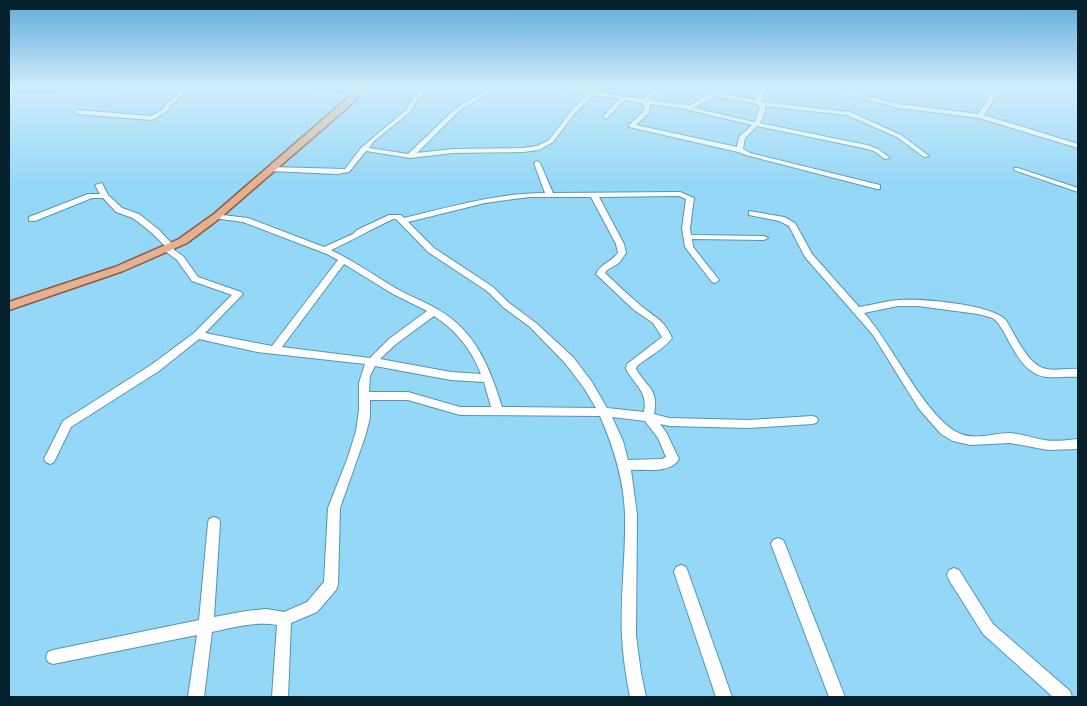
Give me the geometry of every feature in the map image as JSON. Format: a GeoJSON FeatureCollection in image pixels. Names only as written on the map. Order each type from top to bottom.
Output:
{"type":"FeatureCollection","features":[{"type":"Feature","properties":{"kind":"main road"},"geometry":{"type":"LineString","coordinates":[[9,306],[120,269],[170,248],[191,236],[217,216],[328,120]]}},
{"type":"Feature","properties":{"kind":"street"},"geometry":{"type":"LineString","coordinates":[[270,170],[347,171],[363,149],[397,120]]}},
{"type":"Feature","properties":{"kind":"street"},"geometry":{"type":"LineString","coordinates":[[410,156],[447,120]]}},
{"type":"Feature","properties":{"kind":"street"},"geometry":{"type":"LineString","coordinates":[[363,149],[410,156],[453,151],[539,148],[551,140],[567,120]]}},
{"type":"Feature","properties":{"kind":"street"},"geometry":{"type":"LineString","coordinates":[[637,120],[631,126],[740,150],[748,154],[877,187]]}},
{"type":"Feature","properties":{"kind":"street"},"geometry":{"type":"LineString","coordinates":[[735,120],[865,146],[876,150],[887,158]]}},
{"type":"Feature","properties":{"kind":"street"},"geometry":{"type":"LineString","coordinates":[[740,150],[742,137],[760,120]]}},
{"type":"Feature","properties":{"kind":"street"},"geometry":{"type":"LineString","coordinates":[[862,120],[899,136],[926,156]]}},
{"type":"Feature","properties":{"kind":"street"},"geometry":{"type":"LineString","coordinates":[[993,120],[1078,146]]}},
{"type":"Feature","properties":{"kind":"street"},"geometry":{"type":"LineString","coordinates":[[1070,144],[1078,141]]}},
{"type":"Feature","properties":{"kind":"street"},"geometry":{"type":"LineString","coordinates":[[537,163],[550,194]]}},
{"type":"Feature","properties":{"kind":"street"},"geometry":{"type":"LineString","coordinates":[[1016,169],[1078,190]]}},
{"type":"Feature","properties":{"kind":"street"},"geometry":{"type":"LineString","coordinates":[[50,459],[67,424],[155,368],[197,335],[238,294],[195,279],[180,258],[170,248],[133,214],[119,210],[105,196],[100,185]]}},
{"type":"Feature","properties":{"kind":"street"},"geometry":{"type":"LineString","coordinates":[[403,221],[485,201],[550,194],[680,194],[690,198],[686,228],[689,247],[715,280]]}},
{"type":"Feature","properties":{"kind":"street"},"geometry":{"type":"LineString","coordinates":[[594,195],[620,244],[622,253],[616,261],[603,268],[600,274],[637,308],[656,322],[667,338],[662,344],[650,350],[631,366],[633,372],[646,386],[651,398],[648,417],[662,436],[673,459],[664,464],[624,465]]}},
{"type":"Feature","properties":{"kind":"street"},"geometry":{"type":"LineString","coordinates":[[32,219],[92,196],[105,196]]}},
{"type":"Feature","properties":{"kind":"street"},"geometry":{"type":"LineString","coordinates":[[752,213],[781,219],[792,225],[800,245],[876,333],[919,399],[942,428],[958,438],[973,440],[1020,439],[1044,445],[1078,444]]}},
{"type":"Feature","properties":{"kind":"street"},"geometry":{"type":"LineString","coordinates":[[217,216],[245,220],[323,250],[343,259],[396,292],[449,320],[470,341],[479,355],[498,411]]}},
{"type":"Feature","properties":{"kind":"street"},"geometry":{"type":"LineString","coordinates":[[323,250],[392,217],[398,217],[431,250],[490,289],[506,305],[533,325],[569,360],[588,385],[604,412],[617,441],[624,465],[631,514],[629,636],[632,673],[638,697]]}},
{"type":"Feature","properties":{"kind":"street"},"geometry":{"type":"LineString","coordinates":[[688,237],[764,238]]}},
{"type":"Feature","properties":{"kind":"street"},"geometry":{"type":"LineString","coordinates":[[274,350],[343,259]]}},
{"type":"Feature","properties":{"kind":"street"},"geometry":{"type":"LineString","coordinates":[[857,311],[898,303],[916,302],[988,312],[1002,323],[1013,343],[1036,370],[1054,374],[1078,373]]}},
{"type":"Feature","properties":{"kind":"street"},"geometry":{"type":"LineString","coordinates":[[53,657],[206,625],[267,616],[284,619],[312,606],[331,585],[334,508],[364,419],[364,396],[362,389],[367,370],[372,361],[382,351],[434,311]]}},
{"type":"Feature","properties":{"kind":"street"},"geometry":{"type":"LineString","coordinates":[[197,335],[274,350],[372,361],[451,376],[488,378]]}},
{"type":"Feature","properties":{"kind":"street"},"geometry":{"type":"LineString","coordinates":[[364,396],[408,396],[460,411],[604,412],[648,417],[669,422],[750,424],[812,420]]}},
{"type":"Feature","properties":{"kind":"street"},"geometry":{"type":"LineString","coordinates":[[196,697],[206,625],[214,523]]}},
{"type":"Feature","properties":{"kind":"street"},"geometry":{"type":"LineString","coordinates":[[778,544],[837,697]]}},
{"type":"Feature","properties":{"kind":"street"},"geometry":{"type":"LineString","coordinates":[[681,572],[724,697]]}},
{"type":"Feature","properties":{"kind":"street"},"geometry":{"type":"LineString","coordinates":[[954,575],[988,629],[1064,697]]}},
{"type":"Feature","properties":{"kind":"street"},"geometry":{"type":"LineString","coordinates":[[280,697],[284,619]]}}]}
